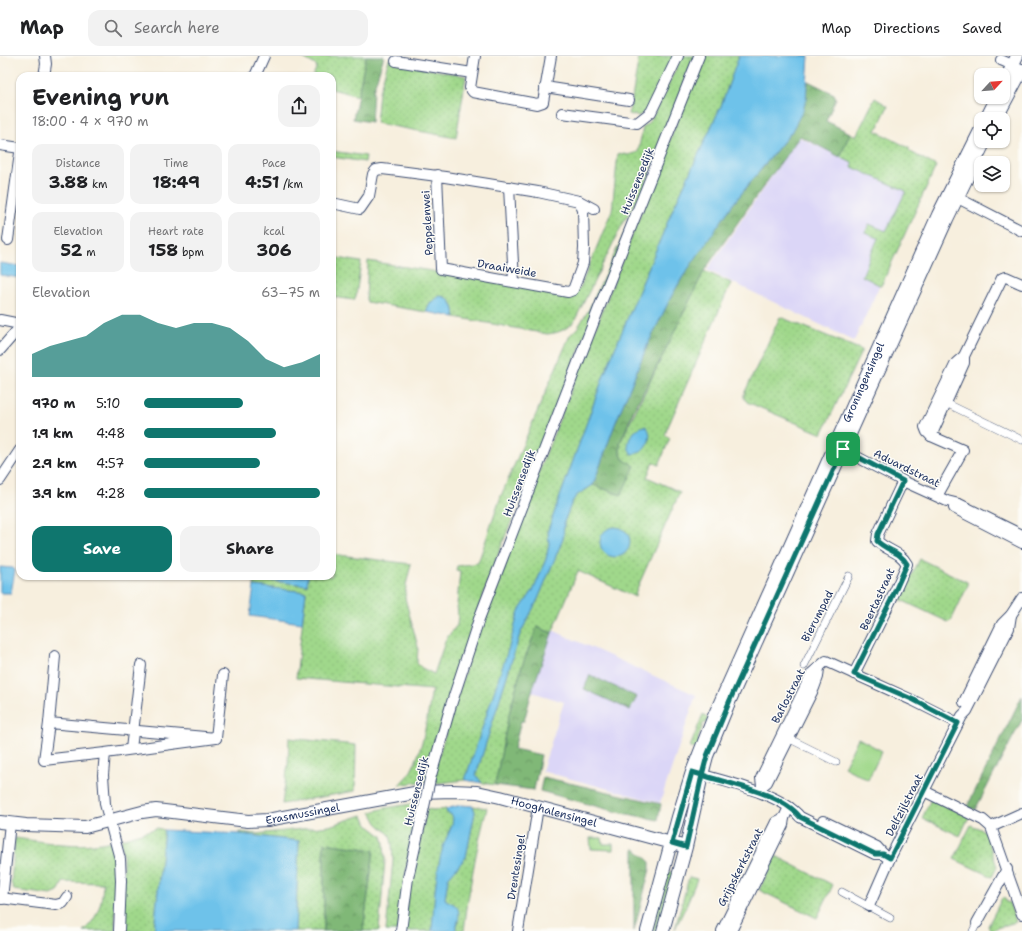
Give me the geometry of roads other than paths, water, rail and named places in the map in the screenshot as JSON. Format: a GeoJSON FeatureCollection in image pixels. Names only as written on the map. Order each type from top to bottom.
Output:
{"type":"FeatureCollection","features":[{"type":"Feature","properties":{"kind":"street"},"geometry":{"type":"LineString","coordinates":[[45,56],[45,72]]}},
{"type":"Feature","properties":{"kind":"street"},"geometry":{"type":"LineString","coordinates":[[257,72],[264,56]]}},
{"type":"Feature","properties":{"kind":"street"},"geometry":{"type":"LineString","coordinates":[[475,56],[470,88],[473,92],[537,104],[543,102],[551,56]]}},
{"type":"Feature","properties":{"kind":"street"},"geometry":{"type":"LineString","coordinates":[[562,113],[637,123],[651,112],[678,56]]}},
{"type":"Feature","properties":{"kind":"street","name":"Huissensedijk"},"geometry":{"type":"LineString","coordinates":[[401,931],[408,878],[430,779],[451,706],[479,619],[606,290],[699,56]]}},
{"type":"Feature","properties":{"kind":"street"},"geometry":{"type":"LineString","coordinates":[[1001,60],[1018,65]]}},
{"type":"Feature","properties":{"kind":"street"},"geometry":{"type":"LineString","coordinates":[[396,61],[472,73]]}},
{"type":"Feature","properties":{"kind":"street"},"geometry":{"type":"LineString","coordinates":[[1010,76],[1018,65]]}},
{"type":"Feature","properties":{"kind":"street"},"geometry":{"type":"LineString","coordinates":[[999,112],[1018,65]]}},
{"type":"Feature","properties":{"kind":"street"},"geometry":{"type":"LineString","coordinates":[[546,87],[629,100]]}},
{"type":"Feature","properties":{"kind":"street"},"geometry":{"type":"LineString","coordinates":[[0,145],[16,147]]}},
{"type":"Feature","properties":{"kind":"street","name":"Groningensingel"},"geometry":{"type":"LineString","coordinates":[[648,931],[672,843],[722,696],[839,447],[953,196],[974,146]]}},
{"type":"Feature","properties":{"kind":"street","name":"Groningensingel"},"geometry":{"type":"LineString","coordinates":[[953,196],[982,148]]}},
{"type":"Feature","properties":{"kind":"street","name":"Peppelenwei"},"geometry":{"type":"LineString","coordinates":[[336,204],[360,209],[369,196],[373,174],[376,170],[382,169],[509,187],[579,201],[594,209]]}},
{"type":"Feature","properties":{"kind":"street","name":"Peppelenwei"},"geometry":{"type":"LineString","coordinates":[[437,176],[441,269]]}},
{"type":"Feature","properties":{"kind":"street"},"geometry":{"type":"LineString","coordinates":[[509,187],[514,282]]}},
{"type":"Feature","properties":{"kind":"street"},"geometry":{"type":"LineString","coordinates":[[953,196],[1022,231]]}},
{"type":"Feature","properties":{"kind":"street","name":"Draaiweide"},"geometry":{"type":"LineString","coordinates":[[441,269],[568,292],[572,290],[583,264],[583,210],[579,201]]}},
{"type":"Feature","properties":{"kind":"street"},"geometry":{"type":"LineString","coordinates":[[8,240],[16,210]]}},
{"type":"Feature","properties":{"kind":"street"},"geometry":{"type":"LineString","coordinates":[[938,496],[963,450],[931,436],[925,427],[956,363],[964,356],[1002,278],[1006,277],[1022,284]]}},
{"type":"Feature","properties":{"kind":"street"},"geometry":{"type":"LineString","coordinates":[[0,320],[16,323]]}},
{"type":"Feature","properties":{"kind":"street"},"geometry":{"type":"LineString","coordinates":[[0,350],[16,332]]}},
{"type":"Feature","properties":{"kind":"street"},"geometry":{"type":"LineString","coordinates":[[931,436],[964,363],[964,356]]}},
{"type":"Feature","properties":{"kind":"street"},"geometry":{"type":"LineString","coordinates":[[946,403],[1022,440]]}},
{"type":"Feature","properties":{"kind":"street","name":"Aduardstraat"},"geometry":{"type":"LineString","coordinates":[[839,447],[903,481],[938,496],[947,501],[955,509],[1022,543]]}},
{"type":"Feature","properties":{"kind":"street"},"geometry":{"type":"LineString","coordinates":[[0,480],[16,456]]}},
{"type":"Feature","properties":{"kind":"street","name":"Beertastraat"},"geometry":{"type":"LineString","coordinates":[[854,674],[891,600],[907,564],[903,557],[883,547],[877,541],[878,534],[903,481]]}},
{"type":"Feature","properties":{"kind":"street","name":"Aduardstraat"},"geometry":{"type":"LineString","coordinates":[[947,501],[960,504],[1022,534]]}},
{"type":"Feature","properties":{"kind":"street","name":"Bierumpad"},"geometry":{"type":"LineString","coordinates":[[804,666],[849,576]]}},
{"type":"Feature","properties":{"kind":"street","name":"Delfzijlstraat"},"geometry":{"type":"LineString","coordinates":[[868,906],[886,856],[924,791],[960,719],[967,711],[1009,628],[1010,615],[1022,598]]}},
{"type":"Feature","properties":{"kind":"street"},"geometry":{"type":"LineString","coordinates":[[55,656],[44,760],[216,738]]}},
{"type":"Feature","properties":{"kind":"street","name":"Baflostraat"},"geometry":{"type":"LineString","coordinates":[[761,789],[761,778],[812,673],[826,661],[960,719]]}},
{"type":"Feature","properties":{"kind":"street"},"geometry":{"type":"LineString","coordinates":[[131,750],[132,730],[141,666]]}},
{"type":"Feature","properties":{"kind":"street"},"geometry":{"type":"LineString","coordinates":[[761,789],[767,782],[814,688],[818,677],[819,668]]}},
{"type":"Feature","properties":{"kind":"street"},"geometry":{"type":"LineString","coordinates":[[216,738],[223,675]]}},
{"type":"Feature","properties":{"kind":"street"},"geometry":{"type":"LineString","coordinates":[[49,723],[216,738]]}},
{"type":"Feature","properties":{"kind":"street"},"geometry":{"type":"LineString","coordinates":[[788,738],[836,762]]}},
{"type":"Feature","properties":{"kind":"street"},"geometry":{"type":"LineString","coordinates":[[105,753],[103,775],[104,797],[120,859],[121,881],[119,931]]}},
{"type":"Feature","properties":{"kind":"street"},"geometry":{"type":"LineString","coordinates":[[697,773],[761,789],[792,809],[803,811],[850,834],[877,848],[886,856]]}},
{"type":"Feature","properties":{"kind":"street","name":"Groningensingel"},"geometry":{"type":"LineString","coordinates":[[663,931],[686,847],[697,773]]}},
{"type":"Feature","properties":{"kind":"street"},"geometry":{"type":"LineString","coordinates":[[924,791],[983,820],[991,827],[1022,914]]}},
{"type":"Feature","properties":{"kind":"street","name":"Erasmussingel"},"geometry":{"type":"LineString","coordinates":[[67,897],[63,902],[56,905],[1,898],[5,823],[85,827],[111,825],[142,812],[156,810],[248,821],[267,820],[420,792]]}},
{"type":"Feature","properties":{"kind":"street","name":"Hooghalensingel"},"geometry":{"type":"LineString","coordinates":[[420,792],[477,792],[500,796],[686,847]]}},
{"type":"Feature","properties":{"kind":"street","name":"Drentesingel"},"geometry":{"type":"LineString","coordinates":[[518,931],[538,807]]}},
{"type":"Feature","properties":{"kind":"street","name":"Grijpskerkstraat"},"geometry":{"type":"LineString","coordinates":[[722,931],[776,822],[784,818],[792,809]]}},
{"type":"Feature","properties":{"kind":"street"},"geometry":{"type":"LineString","coordinates":[[991,827],[1022,813]]}},
{"type":"Feature","properties":{"kind":"street","name":"Grijpskerkstraat"},"geometry":{"type":"LineString","coordinates":[[731,931],[783,826],[784,818]]}},
{"type":"Feature","properties":{"kind":"street"},"geometry":{"type":"LineString","coordinates":[[975,927],[1007,869]]}},
{"type":"Feature","properties":{"kind":"street"},"geometry":{"type":"LineString","coordinates":[[842,892],[890,918]]}},
{"type":"Feature","properties":{"kind":"water"},"geometry":{"type":"Polygon","coordinates":[[[739,56],[809,56],[806,100],[803,110],[792,131],[733,204],[682,278],[671,297],[647,346],[615,424],[593,485],[576,496],[572,502],[564,522],[563,539],[538,599],[520,634],[476,775],[482,783],[465,780],[509,647],[519,611],[534,589],[546,559],[549,545],[548,530],[604,375],[673,209],[721,106],[739,56]]]}},
{"type":"Feature","properties":{"kind":"water"},"geometry":{"type":"Polygon","coordinates":[[[0,263],[16,265],[16,277],[0,275],[0,263]]]}},
{"type":"Feature","properties":{"kind":"water"},"geometry":{"type":"Polygon","coordinates":[[[440,296],[449,300],[454,310],[455,317],[426,312],[430,303],[440,296]]]}},
{"type":"Feature","properties":{"kind":"water"},"geometry":{"type":"Polygon","coordinates":[[[644,426],[647,427],[650,434],[648,444],[641,452],[632,454],[628,446],[630,438],[636,431],[644,426]]]}},
{"type":"Feature","properties":{"kind":"water"},"geometry":{"type":"Polygon","coordinates":[[[615,527],[621,528],[629,536],[629,548],[621,556],[615,557],[609,556],[601,548],[600,542],[601,536],[609,528],[615,527]]]}},
{"type":"Feature","properties":{"kind":"water"},"geometry":{"type":"Polygon","coordinates":[[[0,567],[13,568],[15,570],[11,593],[0,593],[0,567]]]}},
{"type":"Feature","properties":{"kind":"water"},"geometry":{"type":"Polygon","coordinates":[[[263,580],[308,580],[307,585],[263,580]]]}},
{"type":"Feature","properties":{"kind":"water"},"geometry":{"type":"Polygon","coordinates":[[[254,586],[306,592],[302,623],[250,616],[254,586]]]}},
{"type":"Feature","properties":{"kind":"water"},"geometry":{"type":"Polygon","coordinates":[[[461,805],[473,806],[475,812],[466,857],[448,878],[445,899],[455,905],[458,909],[458,922],[455,931],[432,931],[438,868],[443,847],[453,822],[452,815],[447,813],[446,809],[461,805]]]}},
{"type":"Feature","properties":{"kind":"water"},"geometry":{"type":"Polygon","coordinates":[[[164,830],[240,834],[299,841],[295,931],[154,931],[164,830]]]}}]}
